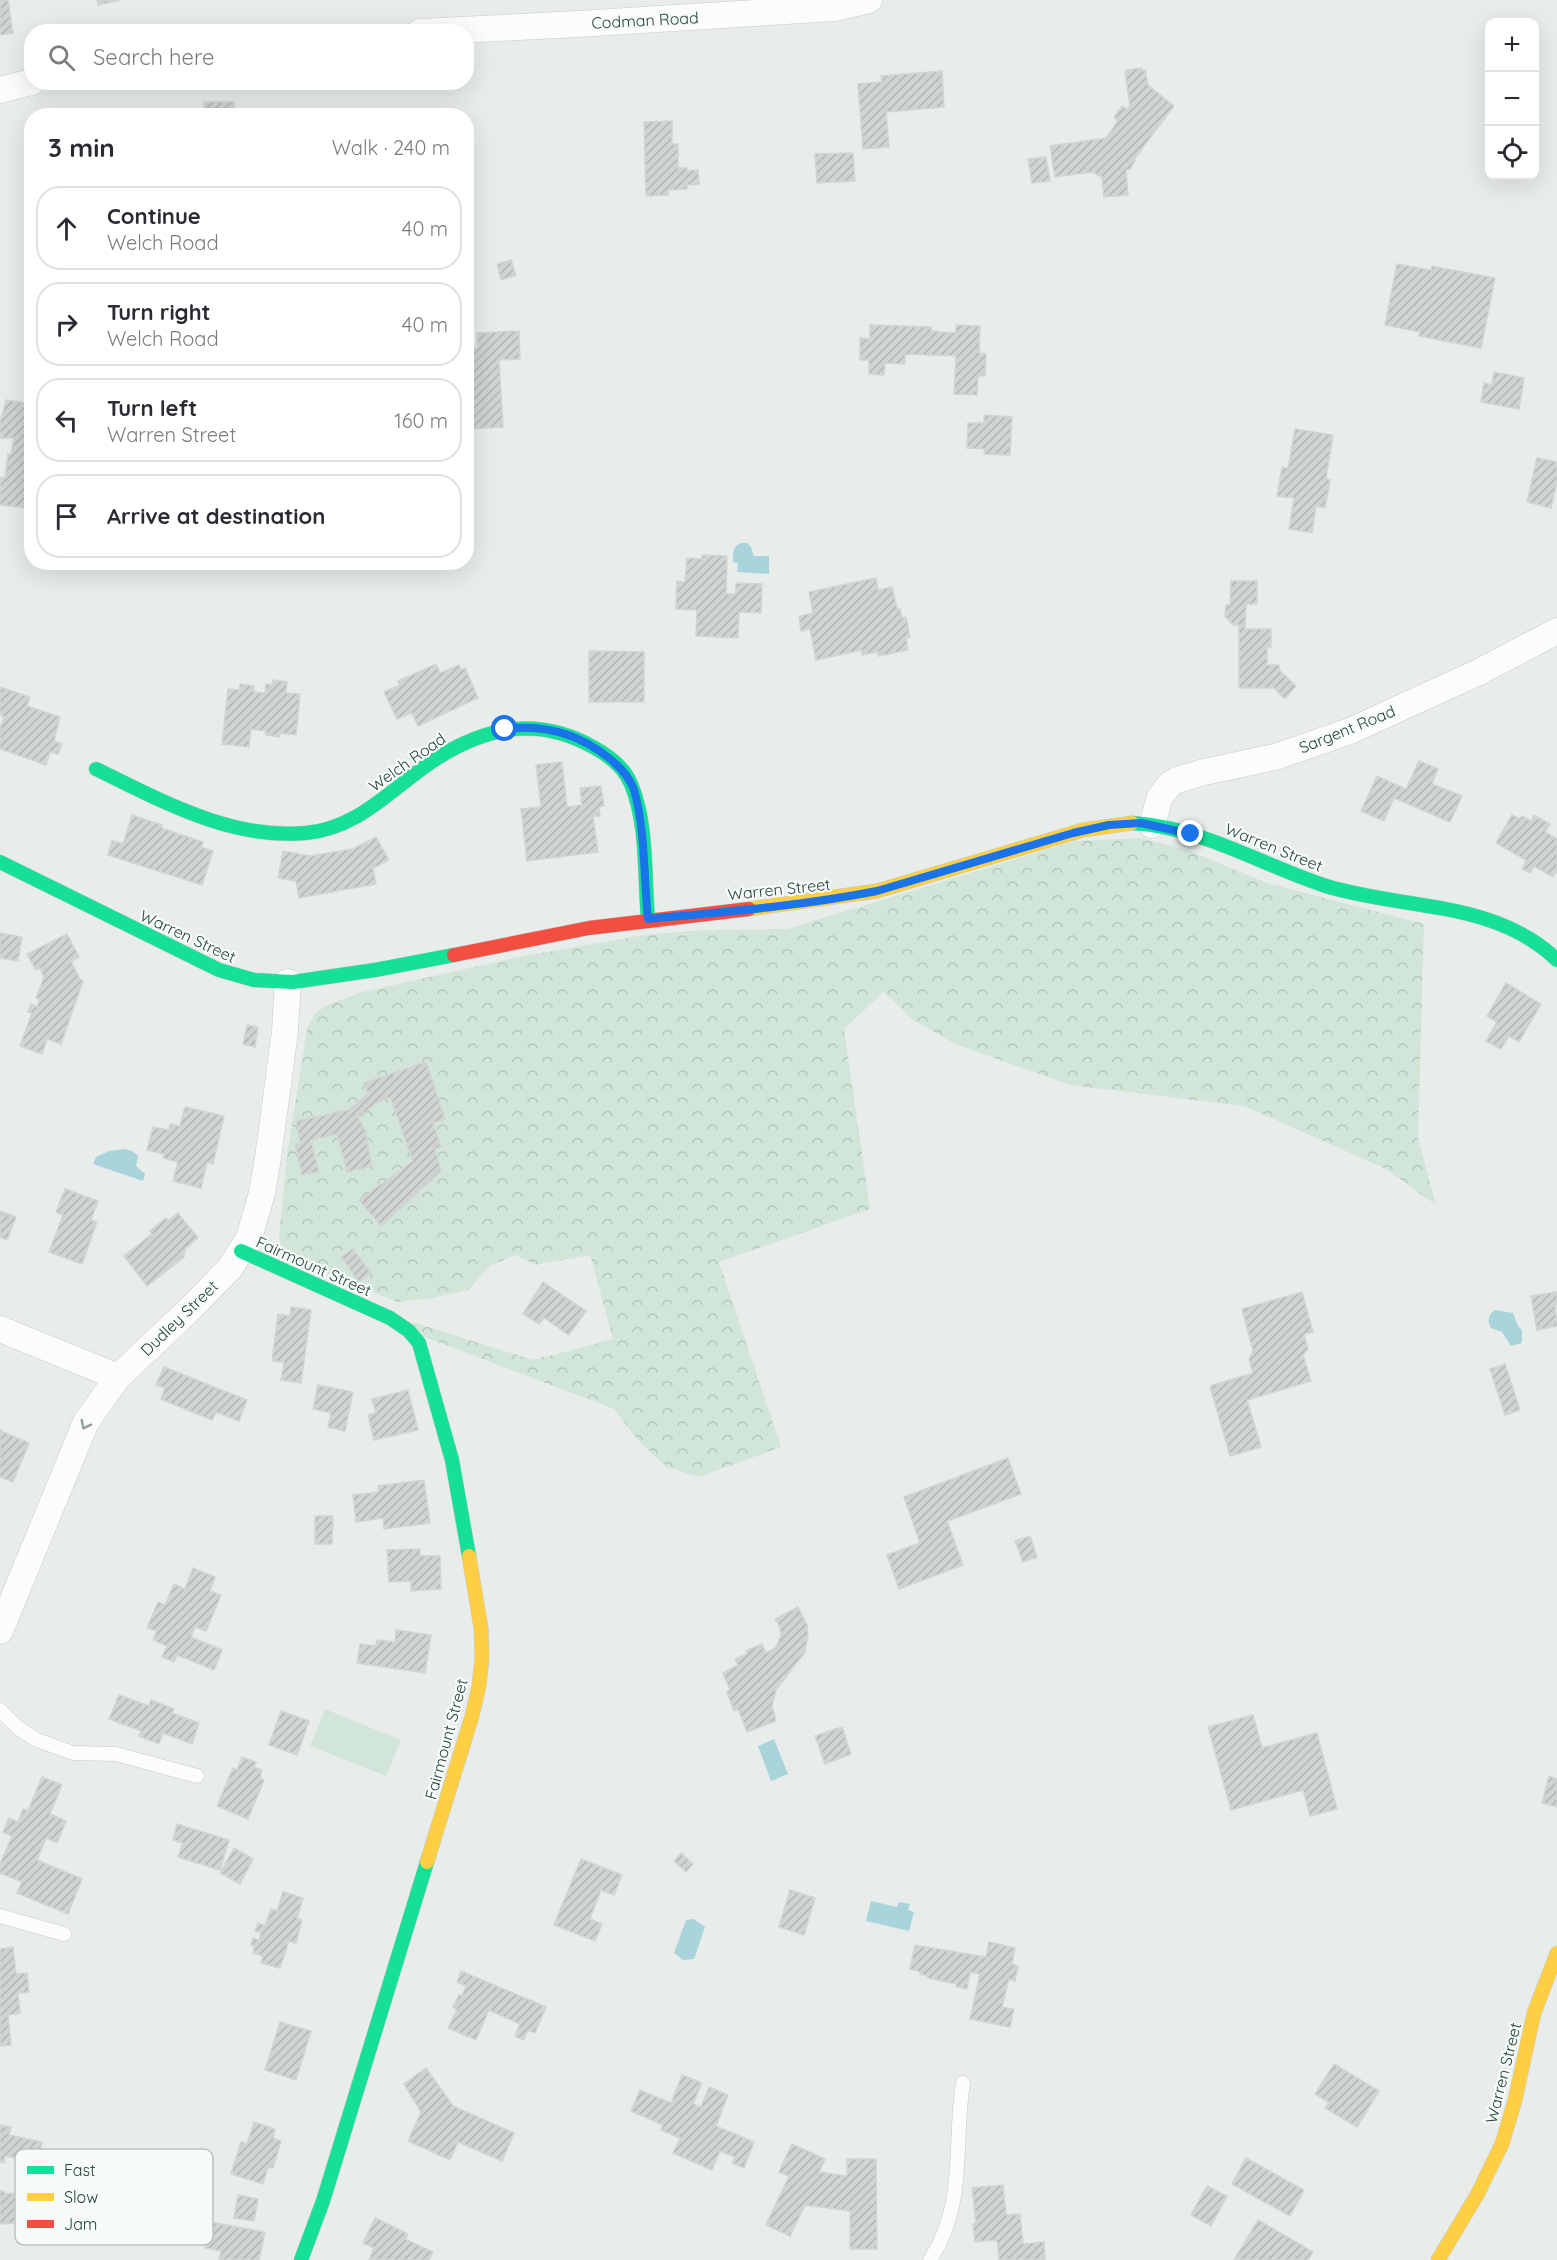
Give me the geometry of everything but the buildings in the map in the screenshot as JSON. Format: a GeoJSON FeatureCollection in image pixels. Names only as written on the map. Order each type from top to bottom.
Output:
{"type":"FeatureCollection","features":[{"type":"Feature","properties":{"kind":"street","name":"Codman Road"},"geometry":{"type":"LineString","coordinates":[[474,29],[823,9],[869,0]]}},
{"type":"Feature","properties":{"kind":"street"},"geometry":{"type":"LineString","coordinates":[[0,90],[24,84]]}},
{"type":"Feature","properties":{"kind":"street","name":"Sargent Road"},"geometry":{"type":"LineString","coordinates":[[1152,825],[1160,797],[1169,785],[1177,780],[1275,757],[1350,731],[1479,672],[1557,631]]}},
{"type":"Feature","properties":{"kind":"street","name":"Welch Road"},"geometry":{"type":"LineString","coordinates":[[96,769],[178,808],[218,823],[259,832],[306,833],[340,824],[362,813],[389,796],[437,758],[486,734],[523,727],[562,732],[602,752],[622,770],[631,784],[638,810],[648,919]]}},
{"type":"Feature","properties":{"kind":"street","name":"Warren Street"},"geometry":{"type":"LineString","coordinates":[[0,862],[219,970],[255,980],[288,982],[394,967],[588,928],[648,919],[840,899],[877,891],[1073,833],[1121,823],[1152,825],[1191,834],[1217,842],[1324,885],[1373,898],[1430,906],[1504,924],[1551,946],[1557,960]]}},
{"type":"Feature","properties":{"kind":"street","name":"Dudley Street"},"geometry":{"type":"LineString","coordinates":[[0,1631],[86,1422],[118,1377],[230,1268],[256,1220],[262,1193],[285,1030],[288,982]]}},
{"type":"Feature","properties":{"kind":"street","name":"Fairmount Street"},"geometry":{"type":"LineString","coordinates":[[241,1251],[390,1318],[409,1331],[419,1343],[452,1460],[481,1628],[481,1667],[472,1716],[323,2200],[301,2260]]}},
{"type":"Feature","properties":{"kind":"street"},"geometry":{"type":"LineString","coordinates":[[0,1329],[118,1377]]}},
{"type":"Feature","properties":{"kind":"street","name":"Warren Street"},"geometry":{"type":"LineString","coordinates":[[1438,2260],[1483,2182],[1507,2128],[1518,2090],[1531,2025],[1540,1994],[1557,1953]]}},
{"type":"Feature","properties":{"kind":"lane"},"geometry":{"type":"LineString","coordinates":[[0,1710],[18,1728],[37,1740],[73,1753],[116,1754],[197,1776]]}},
{"type":"Feature","properties":{"kind":"lane"},"geometry":{"type":"LineString","coordinates":[[0,1916],[64,1934]]}},
{"type":"Feature","properties":{"kind":"lane"},"geometry":{"type":"LineString","coordinates":[[930,2260],[946,2230],[953,2206],[958,2169],[958,2121],[963,2083]]}},
{"type":"Feature","properties":{"kind":"green space"},"geometry":{"type":"Polygon","coordinates":[[[1142,838],[1187,850],[1267,883],[1424,924],[1418,1138],[1436,1205],[1386,1169],[1244,1106],[1070,1085],[955,1044],[913,1020],[884,992],[844,1029],[870,1209],[719,1262],[781,1447],[699,1477],[666,1467],[638,1440],[614,1409],[422,1336],[412,1322],[533,1360],[613,1339],[590,1255],[535,1265],[516,1255],[491,1265],[468,1290],[432,1298],[397,1302],[290,1258],[282,1251],[279,1238],[287,1155],[307,1029],[314,1015],[325,1006],[362,992],[524,956],[644,935],[706,930],[787,929],[1075,841],[1142,838]]]}},
{"type":"Feature","properties":{"kind":"green space"},"geometry":{"type":"Polygon","coordinates":[[[325,1709],[401,1740],[386,1776],[310,1746],[325,1709]]]}},
{"type":"Feature","properties":{"kind":"water"},"geometry":{"type":"Polygon","coordinates":[[[741,543],[747,543],[751,547],[754,556],[769,556],[769,574],[737,572],[738,563],[733,562],[733,554],[741,543]]]}},
{"type":"Feature","properties":{"kind":"water"},"geometry":{"type":"Polygon","coordinates":[[[125,1149],[138,1156],[136,1166],[145,1174],[143,1181],[93,1164],[96,1157],[109,1151],[125,1149]]]}},
{"type":"Feature","properties":{"kind":"water"},"geometry":{"type":"Polygon","coordinates":[[[1495,1310],[1513,1313],[1522,1330],[1522,1343],[1511,1346],[1502,1332],[1491,1328],[1489,1318],[1495,1310]]]}},
{"type":"Feature","properties":{"kind":"water"},"geometry":{"type":"Polygon","coordinates":[[[774,1739],[788,1774],[771,1781],[758,1746],[774,1739]]]}},
{"type":"Feature","properties":{"kind":"water"},"geometry":{"type":"Polygon","coordinates":[[[871,1901],[897,1907],[899,1902],[910,1904],[908,1910],[914,1912],[909,1931],[866,1921],[871,1901]]]}},
{"type":"Feature","properties":{"kind":"water"},"geometry":{"type":"Polygon","coordinates":[[[694,1919],[705,1927],[694,1959],[683,1960],[674,1953],[686,1920],[694,1919]]]}},
{"type":"Feature","properties":{"kind":"traffic: fast"},"geometry":{"type":"LineString","coordinates":[[96,769],[172,805],[224,824],[278,834],[306,833],[344,823],[361,814],[439,757],[477,738],[515,729],[553,732],[599,750],[615,762],[628,778],[636,800],[643,833],[648,919]]}},
{"type":"Feature","properties":{"kind":"traffic: fast"},"geometry":{"type":"LineString","coordinates":[[1132,823],[1158,826],[1207,839],[1326,886],[1356,894],[1448,909],[1477,917],[1506,927],[1532,941],[1557,960]]}},
{"type":"Feature","properties":{"kind":"traffic: fast"},"geometry":{"type":"LineString","coordinates":[[0,862],[219,970],[254,980],[293,982],[454,955]]}},
{"type":"Feature","properties":{"kind":"traffic: fast"},"geometry":{"type":"LineString","coordinates":[[241,1251],[390,1318],[409,1331],[419,1343],[452,1460],[469,1556]]}},
{"type":"Feature","properties":{"kind":"traffic: fast"},"geometry":{"type":"LineString","coordinates":[[301,2260],[323,2201],[427,1862]]}},
{"type":"Feature","properties":{"kind":"traffic: slow"},"geometry":{"type":"LineString","coordinates":[[749,909],[877,891],[1083,830],[1132,823]]}},
{"type":"Feature","properties":{"kind":"traffic: slow"},"geometry":{"type":"LineString","coordinates":[[427,1862],[479,1686],[482,1657],[481,1628],[469,1556]]}},
{"type":"Feature","properties":{"kind":"traffic: slow"},"geometry":{"type":"LineString","coordinates":[[1438,2260],[1477,2195],[1502,2144],[1515,2100],[1534,2013],[1557,1953]]}},
{"type":"Feature","properties":{"kind":"traffic: jam"},"geometry":{"type":"LineString","coordinates":[[454,955],[589,928],[749,909]]}},
{"type":"Feature","properties":{"kind":"route"},"geometry":{"type":"LineString","coordinates":[[505,729],[523,727],[550,729],[573,735],[602,752],[628,777],[638,810],[648,919],[850,897],[1008,854],[1073,833],[1121,823],[1141,823],[1191,834]]}}]}
